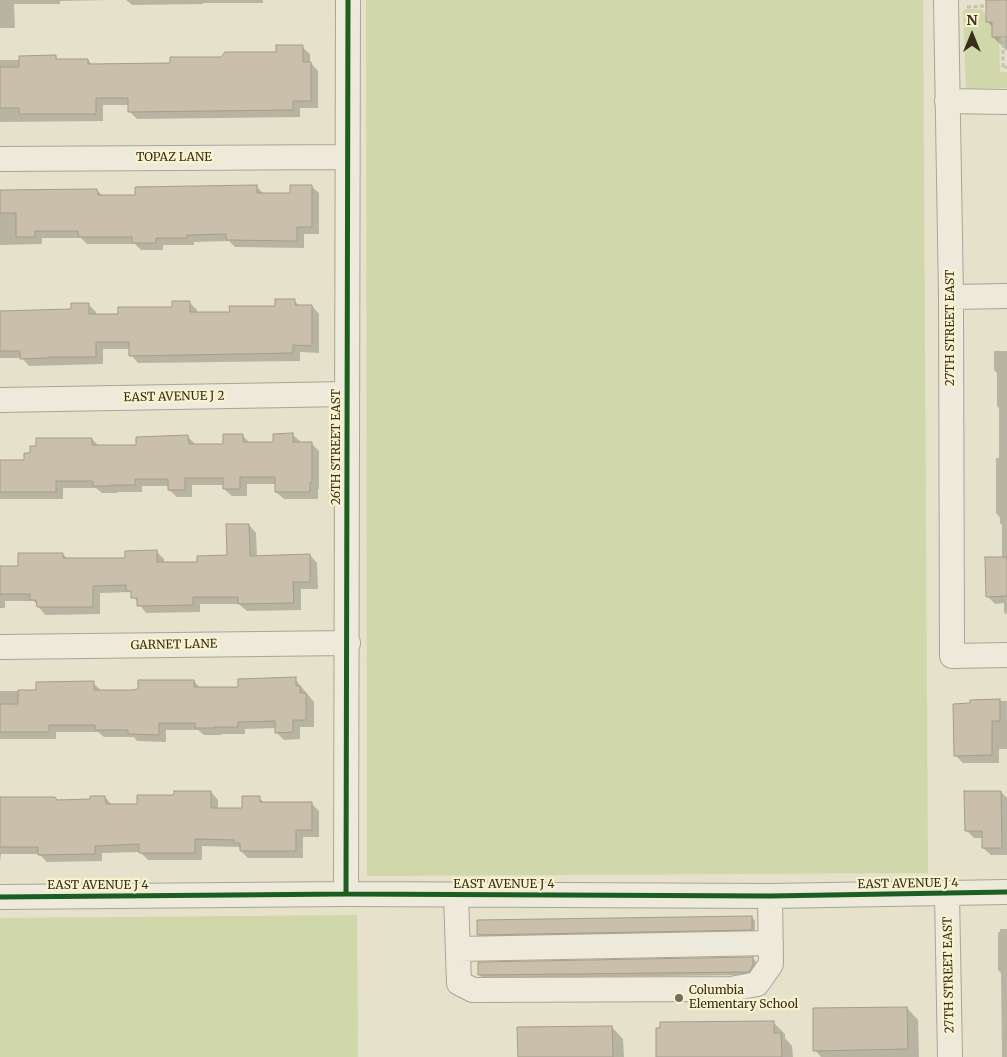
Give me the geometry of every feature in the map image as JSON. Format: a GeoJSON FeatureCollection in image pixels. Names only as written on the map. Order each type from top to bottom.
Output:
{"type":"FeatureCollection","features":[{"type":"Feature","properties":{"kind":"street","name":"26TH STREET EAST"},"geometry":{"type":"LineString","coordinates":[[346,894],[348,0]]}},
{"type":"Feature","properties":{"kind":"street","name":"27TH STREET EAST"},"geometry":{"type":"LineString","coordinates":[[954,3],[947,101],[952,297],[952,656],[1007,655]]}},
{"type":"Feature","properties":{"kind":"street"},"geometry":{"type":"LineString","coordinates":[[947,101],[1007,102]]}},
{"type":"Feature","properties":{"kind":"street","name":"TOPAZ LANE"},"geometry":{"type":"LineString","coordinates":[[0,159],[347,157]]}},
{"type":"Feature","properties":{"kind":"street"},"geometry":{"type":"LineString","coordinates":[[952,297],[1007,296]]}},
{"type":"Feature","properties":{"kind":"street","name":"EAST AVENUE J 2"},"geometry":{"type":"LineString","coordinates":[[0,400],[347,394]]}},
{"type":"Feature","properties":{"kind":"street","name":"GARNET LANE"},"geometry":{"type":"LineString","coordinates":[[0,647],[348,643]]}},
{"type":"Feature","properties":{"kind":"street","name":"EAST AVENUE J 4"},"geometry":{"type":"LineString","coordinates":[[0,897],[346,894],[770,896],[1007,892]]}},
{"type":"Feature","properties":{"kind":"street","name":"27TH STREET EAST"},"geometry":{"type":"LineString","coordinates":[[948,894],[950,1057]]}},
{"type":"Feature","properties":{"kind":"street"},"geometry":{"type":"LineString","coordinates":[[456,895],[459,983],[472,990],[731,989],[757,984],[771,964],[770,896]]}},
{"type":"Feature","properties":{"kind":"street"},"geometry":{"type":"LineString","coordinates":[[458,949],[771,943]]}},
{"type":"Feature","properties":{"kind":"path"},"geometry":{"type":"LineString","coordinates":[[954,3],[986,6]]}},
{"type":"Feature","properties":{"kind":"path"},"geometry":{"type":"LineString","coordinates":[[1003,37],[1003,68],[1007,68]]}},
{"type":"Feature","properties":{"kind":"green space"},"geometry":{"type":"Polygon","coordinates":[[[366,0],[923,0],[928,873],[367,876],[366,0]]]}},
{"type":"Feature","properties":{"kind":"green space"},"geometry":{"type":"Polygon","coordinates":[[[966,9],[981,9],[986,14],[986,22],[992,22],[992,37],[999,37],[1000,72],[1007,72],[1007,88],[966,89],[963,12],[966,9]]]}},
{"type":"Feature","properties":{"kind":"green space"},"geometry":{"type":"Polygon","coordinates":[[[357,915],[358,1057],[0,1057],[0,918],[357,915]]]}},
{"type":"Feature","properties":{"kind":"building"},"geometry":{"type":"Polygon","coordinates":[[[986,0],[1007,0],[1007,37],[992,37],[992,22],[986,22],[986,0]]]}},
{"type":"Feature","properties":{"kind":"building"},"geometry":{"type":"Polygon","coordinates":[[[276,45],[303,45],[303,62],[311,62],[311,101],[293,101],[293,110],[128,112],[128,98],[96,98],[96,114],[19,114],[19,108],[0,108],[0,67],[19,67],[19,56],[56,55],[56,59],[88,59],[88,64],[170,63],[170,57],[221,57],[225,52],[276,52],[276,45]]]}},
{"type":"Feature","properties":{"kind":"building"},"geometry":{"type":"Polygon","coordinates":[[[257,185],[257,193],[290,193],[290,185],[312,185],[312,227],[297,227],[297,241],[226,240],[226,234],[187,235],[187,238],[156,238],[156,243],[132,243],[132,237],[79,237],[78,231],[35,231],[35,237],[16,237],[16,213],[0,213],[0,190],[97,189],[98,195],[135,195],[135,187],[257,185]]]}},
{"type":"Feature","properties":{"kind":"building"},"geometry":{"type":"Polygon","coordinates":[[[275,299],[295,299],[295,305],[312,305],[312,346],[293,345],[293,353],[129,356],[129,342],[96,342],[96,357],[20,359],[20,351],[0,351],[0,311],[71,309],[71,303],[89,303],[89,314],[118,314],[118,307],[172,307],[172,301],[190,301],[190,312],[230,312],[229,306],[275,306],[275,299]]]}},
{"type":"Feature","properties":{"kind":"building"},"geometry":{"type":"Polygon","coordinates":[[[293,433],[293,442],[312,442],[312,482],[310,482],[310,492],[275,492],[275,477],[240,477],[240,489],[223,489],[223,478],[185,478],[185,490],[168,490],[168,479],[135,479],[135,485],[93,486],[93,481],[56,481],[56,492],[0,492],[0,460],[24,460],[24,453],[30,453],[30,446],[36,446],[36,438],[92,438],[92,445],[136,445],[136,437],[188,435],[189,444],[223,444],[223,434],[243,434],[243,442],[273,442],[273,434],[293,433]]]}},
{"type":"Feature","properties":{"kind":"building"},"geometry":{"type":"Polygon","coordinates":[[[226,524],[249,524],[250,556],[310,554],[310,582],[293,582],[294,603],[238,604],[238,597],[193,597],[193,605],[137,606],[137,598],[131,598],[131,591],[126,591],[126,585],[93,586],[93,607],[37,607],[36,600],[30,600],[30,594],[0,594],[0,566],[18,566],[18,553],[63,553],[63,558],[125,558],[125,551],[157,550],[157,562],[197,562],[197,556],[227,555],[226,524]]]}},
{"type":"Feature","properties":{"kind":"building"},"geometry":{"type":"Polygon","coordinates":[[[985,557],[1007,557],[1007,596],[986,597],[985,557]]]}},
{"type":"Feature","properties":{"kind":"building"},"geometry":{"type":"Polygon","coordinates":[[[296,677],[296,686],[300,686],[300,693],[306,693],[306,720],[293,720],[293,732],[275,733],[275,721],[238,722],[238,727],[214,728],[195,728],[195,723],[159,723],[159,735],[128,734],[128,730],[95,730],[95,725],[49,725],[49,732],[0,732],[0,704],[18,704],[18,690],[36,690],[36,682],[94,681],[94,690],[132,690],[138,689],[138,680],[194,680],[194,687],[238,687],[238,679],[296,677]]]}},
{"type":"Feature","properties":{"kind":"building"},"geometry":{"type":"Polygon","coordinates":[[[1000,699],[1000,721],[992,721],[992,755],[954,756],[953,704],[970,703],[970,700],[1000,699]]]}},
{"type":"Feature","properties":{"kind":"building"},"geometry":{"type":"Polygon","coordinates":[[[174,791],[211,791],[211,808],[242,808],[242,796],[260,796],[260,802],[312,802],[312,830],[296,830],[296,851],[240,851],[240,843],[234,843],[234,840],[195,839],[195,853],[139,853],[139,844],[95,846],[95,854],[38,855],[38,847],[0,847],[0,797],[55,797],[57,800],[90,799],[90,796],[105,796],[106,804],[137,804],[137,795],[174,795],[174,791]]]}},
{"type":"Feature","properties":{"kind":"building"},"geometry":{"type":"Polygon","coordinates":[[[964,791],[1001,791],[1002,848],[982,848],[982,831],[965,831],[964,791]]]}},
{"type":"Feature","properties":{"kind":"building"},"geometry":{"type":"Polygon","coordinates":[[[752,916],[752,930],[477,935],[477,920],[752,916]]]}},
{"type":"Feature","properties":{"kind":"building"},"geometry":{"type":"Polygon","coordinates":[[[753,957],[753,965],[749,972],[478,975],[478,962],[753,957]]]}},
{"type":"Feature","properties":{"kind":"building"},"geometry":{"type":"Polygon","coordinates":[[[907,1007],[908,1049],[813,1051],[813,1008],[907,1007]]]}},
{"type":"Feature","properties":{"kind":"building"},"geometry":{"type":"Polygon","coordinates":[[[774,1021],[774,1033],[781,1033],[782,1057],[656,1057],[656,1028],[660,1028],[660,1022],[774,1021]]]}},
{"type":"Feature","properties":{"kind":"building"},"geometry":{"type":"Polygon","coordinates":[[[612,1026],[613,1057],[518,1057],[517,1027],[612,1026]]]}},
{"type":"Feature","properties":{"kind":"cycle path"},"geometry":{"type":"LineString","coordinates":[[346,894],[348,0]]}},
{"type":"Feature","properties":{"kind":"cycle path"},"geometry":{"type":"LineString","coordinates":[[0,897],[346,894],[770,896],[1007,892]]}},
{"type":"Feature","properties":{"kind":"place","name":"Columbia Elementary School"},"geometry":{"type":"Point","coordinates":[679,998]}}]}
